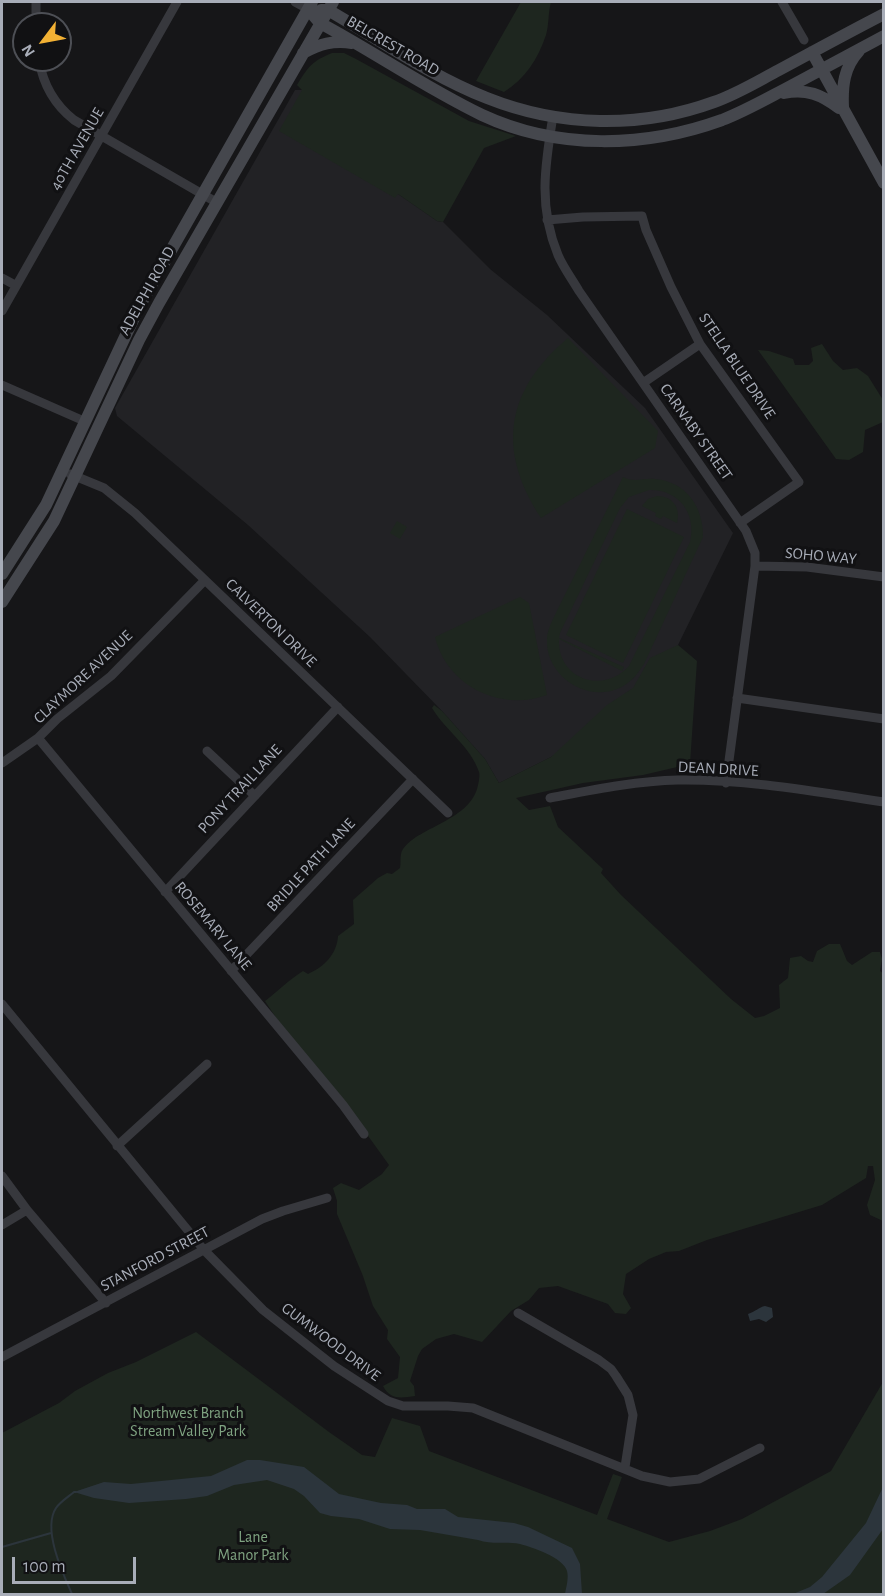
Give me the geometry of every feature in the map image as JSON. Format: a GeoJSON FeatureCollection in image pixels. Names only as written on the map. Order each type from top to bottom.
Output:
{"type":"FeatureCollection","features":[{"type":"Feature","properties":{"kind":"main road","name":"BELCREST ROAD"},"geometry":{"type":"LineString","coordinates":[[310,5],[330,6],[436,73],[478,95],[510,107],[589,122],[642,120],[679,113],[715,102],[884,14]]}},
{"type":"Feature","properties":{"kind":"main road","name":"BELCREST ROAD"},"geometry":{"type":"LineString","coordinates":[[310,5],[320,23],[484,116],[550,136],[572,139],[615,141],[666,136],[721,120],[771,97],[884,36]]}},
{"type":"Feature","properties":{"kind":"main road","name":"ADELPHI ROAD"},"geometry":{"type":"LineString","coordinates":[[2,574],[38,519],[140,305],[310,5]]}},
{"type":"Feature","properties":{"kind":"main road","name":"ADELPHI ROAD"},"geometry":{"type":"LineString","coordinates":[[2,602],[44,537],[76,476],[139,340],[330,6]]}},
{"type":"Feature","properties":{"kind":"main road"},"geometry":{"type":"LineString","coordinates":[[302,53],[326,42],[356,43]]}},
{"type":"Feature","properties":{"kind":"main road"},"geometry":{"type":"LineString","coordinates":[[844,111],[844,76],[854,56],[863,47]]}},
{"type":"Feature","properties":{"kind":"main road"},"geometry":{"type":"LineString","coordinates":[[812,52],[884,183]]}},
{"type":"Feature","properties":{"kind":"main road"},"geometry":{"type":"LineString","coordinates":[[771,97],[800,91],[810,92],[829,100],[844,111]]}},
{"type":"Feature","properties":{"kind":"street","name":"40TH AVENUE"},"geometry":{"type":"LineString","coordinates":[[2,310],[177,2]]}},
{"type":"Feature","properties":{"kind":"street"},"geometry":{"type":"LineString","coordinates":[[295,2],[310,5]]}},
{"type":"Feature","properties":{"kind":"street"},"geometry":{"type":"LineString","coordinates":[[783,2],[804,40]]}},
{"type":"Feature","properties":{"kind":"street"},"geometry":{"type":"LineString","coordinates":[[42,72],[62,110],[74,120],[216,202]]}},
{"type":"Feature","properties":{"kind":"street","name":"CARNABY STREET"},"geometry":{"type":"LineString","coordinates":[[553,116],[545,168],[544,197],[547,220],[558,255],[579,291],[740,523],[751,540],[755,553],[726,783]]}},
{"type":"Feature","properties":{"kind":"street","name":"STELLA BLUE DRIVE"},"geometry":{"type":"LineString","coordinates":[[547,220],[642,216],[671,287],[700,344],[799,482],[740,523]]}},
{"type":"Feature","properties":{"kind":"street"},"geometry":{"type":"LineString","coordinates":[[2,278],[15,285]]}},
{"type":"Feature","properties":{"kind":"street"},"geometry":{"type":"LineString","coordinates":[[643,383],[700,344]]}},
{"type":"Feature","properties":{"kind":"street"},"geometry":{"type":"LineString","coordinates":[[2,385],[84,421]]}},
{"type":"Feature","properties":{"kind":"street","name":"CALVERTON DRIVE"},"geometry":{"type":"LineString","coordinates":[[62,470],[104,488],[120,500],[448,813]]}},
{"type":"Feature","properties":{"kind":"street","name":"SOHO WAY"},"geometry":{"type":"LineString","coordinates":[[755,566],[807,567],[884,577]]}},
{"type":"Feature","properties":{"kind":"street","name":"CLAYMORE AVENUE"},"geometry":{"type":"LineString","coordinates":[[2,764],[38,738],[111,676],[205,580]]}},
{"type":"Feature","properties":{"kind":"street"},"geometry":{"type":"LineString","coordinates":[[737,698],[884,719]]}},
{"type":"Feature","properties":{"kind":"street","name":"PONY TRAIL LANE"},"geometry":{"type":"LineString","coordinates":[[165,892],[338,707]]}},
{"type":"Feature","properties":{"kind":"street","name":"ROSEMARY LANE"},"geometry":{"type":"LineString","coordinates":[[38,738],[343,1105],[364,1134]]}},
{"type":"Feature","properties":{"kind":"street"},"geometry":{"type":"LineString","coordinates":[[207,751],[255,796]]}},
{"type":"Feature","properties":{"kind":"street","name":"BRIDLE PATH LANE"},"geometry":{"type":"LineString","coordinates":[[231,971],[413,779]]}},
{"type":"Feature","properties":{"kind":"street","name":"DEAN DRIVE"},"geometry":{"type":"LineString","coordinates":[[550,798],[652,782],[695,780],[884,802]]}},
{"type":"Feature","properties":{"kind":"street","name":"GUMWOOD DRIVE"},"geometry":{"type":"LineString","coordinates":[[2,1004],[204,1250],[263,1310],[334,1366],[388,1401],[403,1406],[473,1408],[625,1467],[642,1476],[670,1482],[699,1479],[760,1448]]}},
{"type":"Feature","properties":{"kind":"street"},"geometry":{"type":"LineString","coordinates":[[117,1146],[207,1064]]}},
{"type":"Feature","properties":{"kind":"street"},"geometry":{"type":"LineString","coordinates":[[2,1176],[27,1210],[106,1303]]}},
{"type":"Feature","properties":{"kind":"street","name":"STANFORD STREET"},"geometry":{"type":"LineString","coordinates":[[2,1357],[274,1214],[327,1198]]}},
{"type":"Feature","properties":{"kind":"street"},"geometry":{"type":"LineString","coordinates":[[2,1225],[27,1210]]}},
{"type":"Feature","properties":{"kind":"street"},"geometry":{"type":"LineString","coordinates":[[518,1313],[599,1360],[616,1376],[628,1395],[633,1415],[625,1467]]}},
{"type":"Feature","properties":{"kind":"shaded area"},"geometry":{"type":"Polygon","coordinates":[[[295,90],[302,90],[398,194],[437,221],[443,222],[490,269],[547,315],[645,408],[733,533],[678,645],[645,703],[551,757],[499,783],[485,759],[370,637],[248,525],[117,416],[115,408],[295,90]]]}},
{"type":"Feature","properties":{"kind":"shaded area"},"geometry":{"type":"Polygon","coordinates":[[[765,1306],[772,1308],[773,1317],[766,1322],[759,1319],[750,1321],[748,1314],[765,1306]]]}},
{"type":"Feature","properties":{"kind":"shaded area"},"geometry":{"type":"Polygon","coordinates":[[[247,1460],[304,1467],[339,1494],[381,1503],[407,1505],[417,1509],[445,1509],[458,1517],[514,1523],[528,1527],[572,1548],[580,1564],[582,1594],[565,1594],[568,1577],[565,1566],[547,1554],[532,1548],[515,1543],[488,1542],[420,1530],[390,1529],[359,1519],[331,1516],[320,1513],[294,1489],[267,1480],[234,1485],[207,1496],[129,1503],[94,1498],[74,1492],[104,1482],[131,1484],[211,1476],[247,1460]]]}},
{"type":"Feature","properties":{"kind":"shaded area"},"geometry":{"type":"Polygon","coordinates":[[[883,1487],[883,1529],[850,1575],[823,1594],[793,1594],[810,1587],[822,1577],[866,1523],[883,1487]]]}},
{"type":"Feature","properties":{"kind":"green space"},"geometry":{"type":"Polygon","coordinates":[[[521,2],[551,2],[547,31],[530,68],[504,92],[476,81],[521,2]]]}},
{"type":"Feature","properties":{"kind":"green space"},"geometry":{"type":"Polygon","coordinates":[[[332,53],[344,53],[469,121],[516,136],[484,148],[443,222],[437,221],[398,194],[395,198],[279,131],[302,90],[297,85],[304,74],[315,62],[332,53]]]}},
{"type":"Feature","properties":{"kind":"green space"},"geometry":{"type":"Polygon","coordinates":[[[568,338],[658,431],[655,448],[541,518],[527,493],[518,468],[513,444],[514,422],[520,400],[531,378],[547,358],[568,338]]]}},
{"type":"Feature","properties":{"kind":"green space"},"geometry":{"type":"Polygon","coordinates":[[[822,344],[833,361],[843,370],[857,368],[868,376],[883,400],[883,422],[865,430],[863,452],[849,460],[836,459],[758,350],[793,359],[795,365],[809,365],[813,361],[811,348],[822,344]]]}},
{"type":"Feature","properties":{"kind":"green space"},"geometry":{"type":"Polygon","coordinates":[[[623,477],[631,480],[666,481],[676,485],[691,498],[700,516],[703,537],[644,664],[629,682],[617,689],[592,692],[569,682],[552,663],[548,652],[547,637],[552,621],[623,477]],[[649,490],[629,497],[620,508],[560,633],[559,638],[624,667],[622,671],[559,639],[560,653],[565,664],[573,673],[583,678],[595,681],[607,680],[618,675],[629,666],[690,542],[691,522],[688,513],[677,498],[649,490]]]}},
{"type":"Feature","properties":{"kind":"green space"},"geometry":{"type":"Polygon","coordinates":[[[657,496],[667,498],[677,508],[677,523],[663,516],[661,519],[655,516],[656,513],[642,506],[648,499],[657,496]]]}},
{"type":"Feature","properties":{"kind":"green space"},"geometry":{"type":"Polygon","coordinates":[[[627,509],[684,537],[623,663],[566,635],[627,509]]]}},
{"type":"Feature","properties":{"kind":"green space"},"geometry":{"type":"Polygon","coordinates":[[[397,521],[407,527],[400,539],[390,533],[397,521]]]}},
{"type":"Feature","properties":{"kind":"green space"},"geometry":{"type":"Polygon","coordinates":[[[520,597],[529,603],[547,695],[511,700],[478,691],[463,681],[441,654],[435,637],[520,597]]]}},
{"type":"Feature","properties":{"kind":"green space"},"geometry":{"type":"Polygon","coordinates":[[[678,645],[697,661],[690,764],[643,775],[583,783],[516,798],[529,810],[550,806],[558,827],[603,869],[601,873],[621,895],[731,999],[755,1018],[780,1008],[779,985],[788,978],[790,958],[801,956],[813,962],[817,951],[829,944],[840,944],[847,961],[852,965],[872,952],[880,952],[882,959],[880,971],[884,974],[883,1221],[870,1215],[867,1205],[875,1180],[873,1166],[868,1166],[866,1178],[822,1205],[649,1259],[626,1274],[623,1294],[631,1308],[626,1314],[615,1313],[608,1304],[558,1286],[539,1288],[529,1300],[511,1311],[482,1342],[454,1334],[436,1339],[422,1349],[410,1381],[414,1386],[415,1396],[393,1396],[383,1386],[398,1378],[400,1357],[387,1339],[388,1330],[373,1306],[337,1214],[337,1201],[333,1188],[341,1183],[359,1190],[382,1174],[389,1165],[353,1115],[284,1030],[265,1001],[303,971],[308,974],[324,964],[335,949],[338,936],[354,924],[353,900],[378,878],[387,873],[392,874],[400,868],[401,854],[406,845],[453,817],[473,798],[478,785],[479,772],[464,747],[437,716],[432,708],[434,705],[485,759],[499,783],[551,757],[607,705],[633,688],[650,658],[678,645]]]}},
{"type":"Feature","properties":{"kind":"green space","name":"Northwest Branch Stream Valley Park"},"geometry":{"type":"Polygon","coordinates":[[[196,1332],[362,1455],[375,1457],[392,1418],[420,1426],[429,1451],[597,1515],[613,1474],[622,1477],[607,1519],[669,1542],[710,1531],[742,1519],[831,1471],[883,1382],[883,1594],[2,1594],[2,1433],[59,1403],[75,1391],[108,1373],[136,1362],[196,1332]]]}},
{"type":"Feature","properties":{"kind":"waterway"},"geometry":{"type":"LineString","coordinates":[[72,1594],[55,1551],[51,1527],[56,1508],[76,1492]]}},
{"type":"Feature","properties":{"kind":"waterway"},"geometry":{"type":"LineString","coordinates":[[2,1547],[51,1533]]}},
{"type":"Feature","properties":{"kind":"park label","name":"Lane Manor Park"},"geometry":{"type":"Point","coordinates":[253,1546]}}]}
